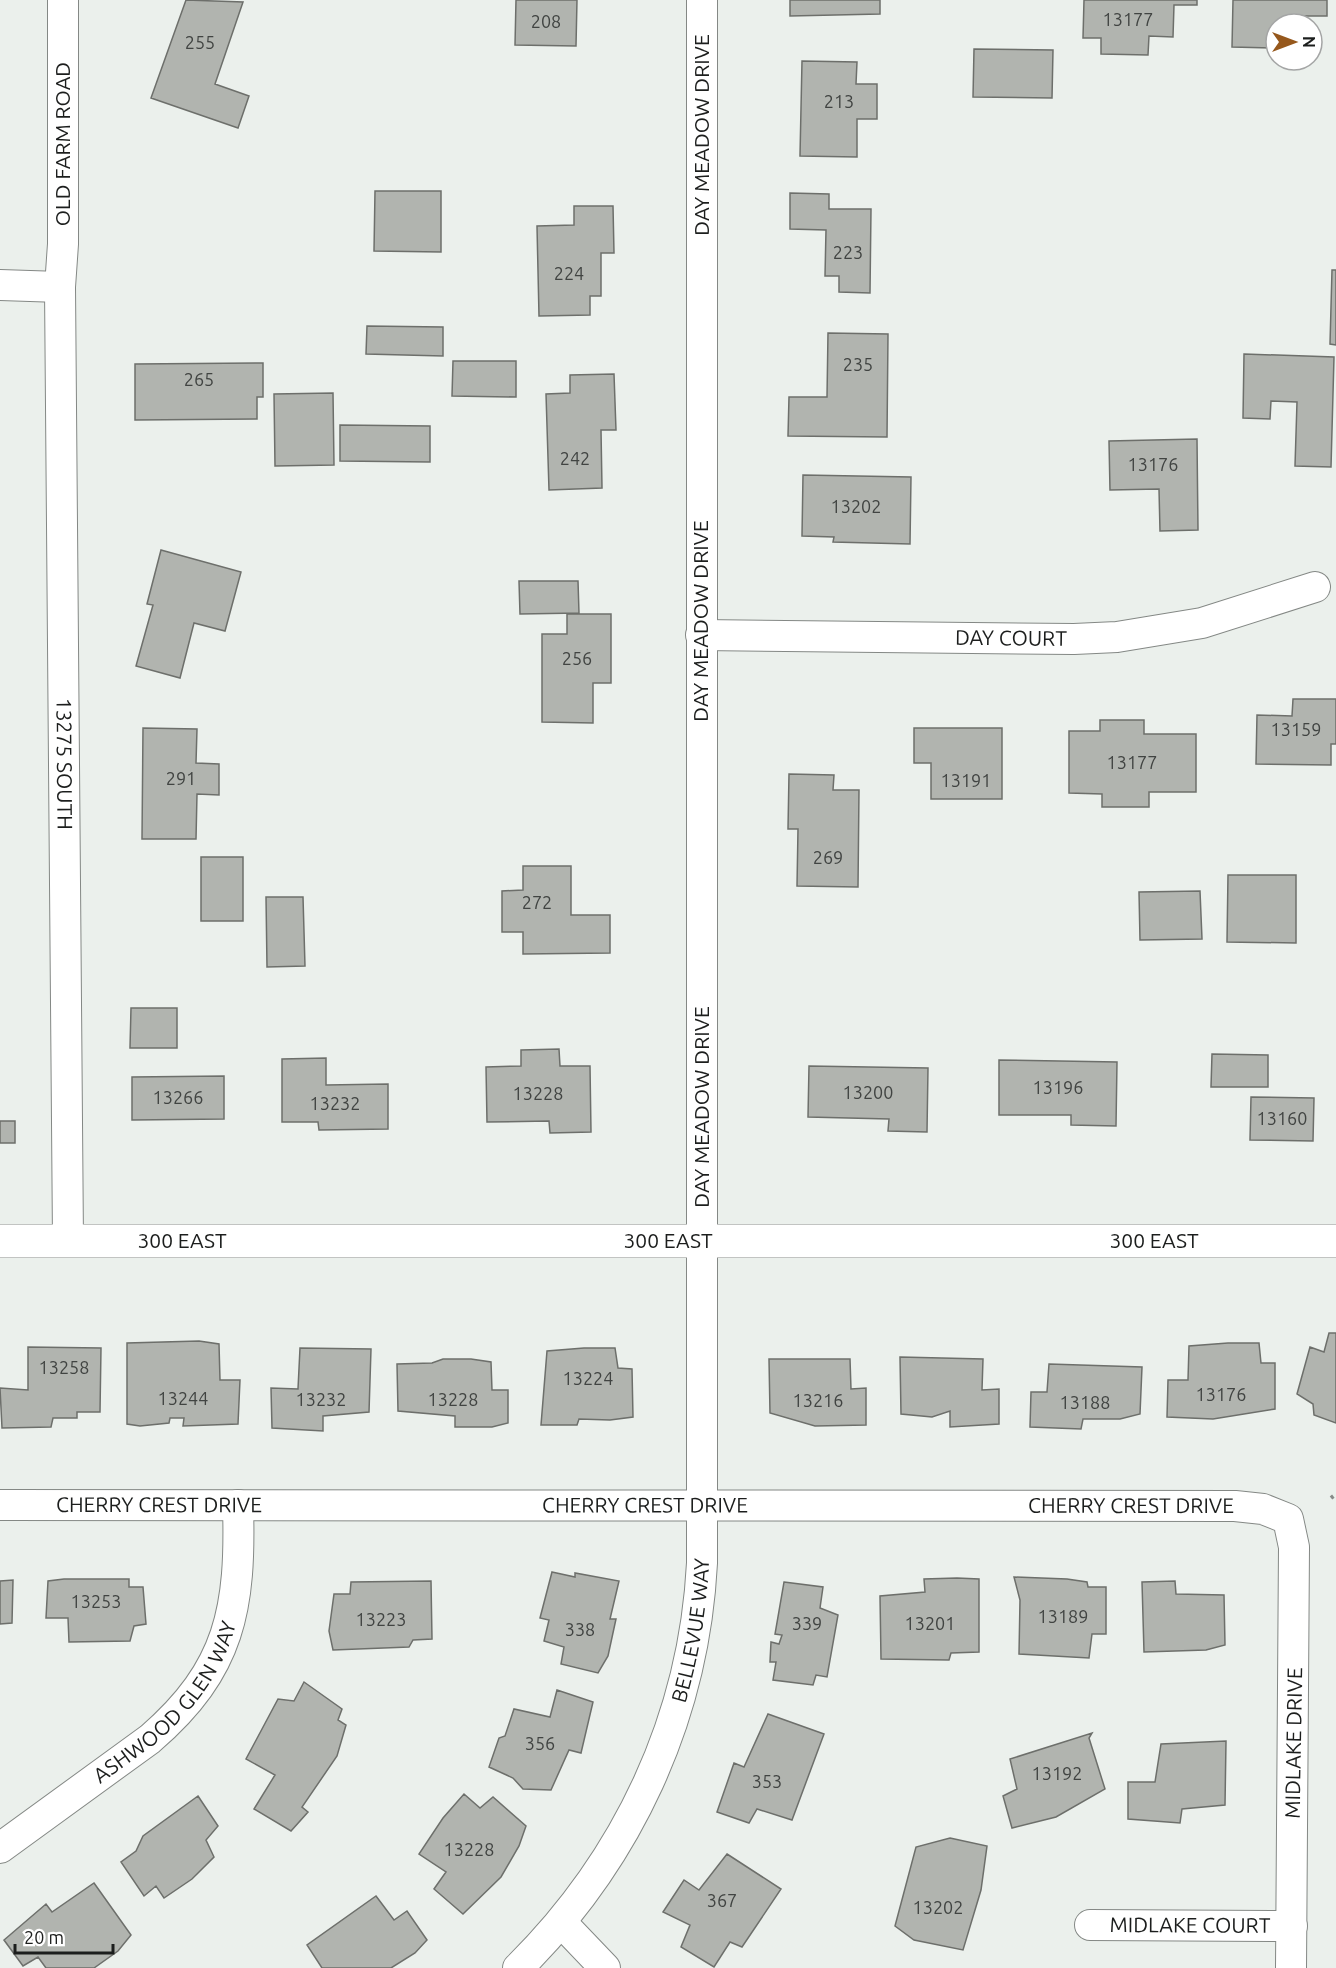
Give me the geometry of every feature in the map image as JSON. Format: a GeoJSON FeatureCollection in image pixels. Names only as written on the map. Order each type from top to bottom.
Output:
{"type":"FeatureCollection","features":[{"type":"Feature","properties":{"kind":"main road","name":"300 EAST"},"geometry":{"type":"LineString","coordinates":[[0,1241],[702,1243],[1336,1241]]}},
{"type":"Feature","properties":{"kind":"street","name":"OLD FARM ROAD"},"geometry":{"type":"LineString","coordinates":[[60,287],[63,244],[63,0]]}},
{"type":"Feature","properties":{"kind":"street","name":"DAY MEADOW DRIVE"},"geometry":{"type":"LineString","coordinates":[[702,0],[702,1243]]}},
{"type":"Feature","properties":{"kind":"street"},"geometry":{"type":"LineString","coordinates":[[0,285],[60,287]]}},
{"type":"Feature","properties":{"kind":"street","name":"13275 SOUTH"},"geometry":{"type":"LineString","coordinates":[[60,287],[68,1241]]}},
{"type":"Feature","properties":{"kind":"street","name":"DAY COURT"},"geometry":{"type":"LineString","coordinates":[[701,635],[1062,639],[1117,637],[1202,623],[1315,587]]}},
{"type":"Feature","properties":{"kind":"street","name":"BELLEVUE WAY"},"geometry":{"type":"LineString","coordinates":[[518,1968],[561,1922],[614,1851],[636,1813],[670,1733],[693,1649],[700,1606],[702,1243]]}},
{"type":"Feature","properties":{"kind":"street","name":"CHERRY CREST DRIVE"},"geometry":{"type":"LineString","coordinates":[[0,1505],[1235,1506],[1263,1509],[1288,1520]]}},
{"type":"Feature","properties":{"kind":"street","name":"ASHWOOD GLEN WAY"},"geometry":{"type":"LineString","coordinates":[[0,1848],[150,1739],[170,1721],[204,1680],[218,1656],[234,1606],[239,1554],[238,1505]]}},
{"type":"Feature","properties":{"kind":"street","name":"MIDLAKE DRIVE"},"geometry":{"type":"LineString","coordinates":[[1288,1520],[1294,1547],[1295,1575],[1291,1968]]}},
{"type":"Feature","properties":{"kind":"street"},"geometry":{"type":"LineString","coordinates":[[561,1922],[605,1968]]}},
{"type":"Feature","properties":{"kind":"street","name":"MIDLAKE COURT"},"geometry":{"type":"LineString","coordinates":[[1090,1925],[1292,1926]]}},
{"type":"Feature","properties":{"kind":"path"},"geometry":{"type":"LineString","coordinates":[[1331,1498],[1336,1494]]}},
{"type":"Feature","properties":{"kind":"building"},"geometry":{"type":"Polygon","coordinates":[[[186,0],[243,2],[215,84],[249,96],[238,128],[151,98],[186,0]]]}},
{"type":"Feature","properties":{"kind":"building"},"geometry":{"type":"Polygon","coordinates":[[[516,0],[577,0],[576,46],[515,45],[516,0]]]}},
{"type":"Feature","properties":{"kind":"building"},"geometry":{"type":"Polygon","coordinates":[[[790,0],[880,0],[880,14],[790,16],[790,0]]]}},
{"type":"Feature","properties":{"kind":"building"},"geometry":{"type":"Polygon","coordinates":[[[1084,0],[1197,0],[1197,5],[1174,5],[1173,37],[1149,36],[1148,55],[1101,54],[1101,38],[1083,38],[1084,0]]]}},
{"type":"Feature","properties":{"kind":"building"},"geometry":{"type":"Polygon","coordinates":[[[1233,0],[1327,0],[1327,16],[1324,16],[1324,12],[1264,12],[1264,48],[1232,47],[1233,0]]]}},
{"type":"Feature","properties":{"kind":"building"},"geometry":{"type":"Polygon","coordinates":[[[974,49],[1053,50],[1052,98],[973,97],[974,49]]]}},
{"type":"Feature","properties":{"kind":"building"},"geometry":{"type":"Polygon","coordinates":[[[802,61],[857,62],[856,84],[877,84],[877,119],[857,119],[857,157],[800,156],[802,61]]]}},
{"type":"Feature","properties":{"kind":"building"},"geometry":{"type":"Polygon","coordinates":[[[375,191],[441,191],[441,252],[374,251],[375,191]]]}},
{"type":"Feature","properties":{"kind":"building"},"geometry":{"type":"Polygon","coordinates":[[[790,193],[829,194],[829,209],[871,209],[870,293],[839,292],[839,276],[825,276],[826,230],[790,229],[790,193]]]}},
{"type":"Feature","properties":{"kind":"building"},"geometry":{"type":"Polygon","coordinates":[[[574,206],[613,206],[614,253],[601,253],[601,296],[590,296],[590,315],[539,316],[537,226],[574,225],[574,206]]]}},
{"type":"Feature","properties":{"kind":"building"},"geometry":{"type":"Polygon","coordinates":[[[1332,270],[1336,270],[1336,345],[1330,344],[1332,270]]]}},
{"type":"Feature","properties":{"kind":"building"},"geometry":{"type":"Polygon","coordinates":[[[367,326],[443,327],[443,356],[366,354],[367,326]]]}},
{"type":"Feature","properties":{"kind":"building"},"geometry":{"type":"Polygon","coordinates":[[[828,333],[888,334],[887,437],[788,436],[789,397],[827,397],[828,333]]]}},
{"type":"Feature","properties":{"kind":"building"},"geometry":{"type":"Polygon","coordinates":[[[1244,354],[1334,357],[1331,467],[1295,466],[1297,402],[1271,401],[1270,419],[1243,418],[1244,354]]]}},
{"type":"Feature","properties":{"kind":"building"},"geometry":{"type":"Polygon","coordinates":[[[453,361],[516,361],[516,397],[452,396],[453,361]]]}},
{"type":"Feature","properties":{"kind":"building"},"geometry":{"type":"Polygon","coordinates":[[[263,363],[263,397],[257,397],[257,419],[135,420],[135,364],[263,363]]]}},
{"type":"Feature","properties":{"kind":"building"},"geometry":{"type":"Polygon","coordinates":[[[614,374],[616,430],[601,430],[602,488],[549,490],[546,394],[570,393],[570,375],[614,374]]]}},
{"type":"Feature","properties":{"kind":"building"},"geometry":{"type":"Polygon","coordinates":[[[333,393],[334,465],[275,466],[274,394],[333,393]]]}},
{"type":"Feature","properties":{"kind":"building"},"geometry":{"type":"Polygon","coordinates":[[[340,425],[430,426],[430,462],[340,461],[340,425]]]}},
{"type":"Feature","properties":{"kind":"building"},"geometry":{"type":"Polygon","coordinates":[[[1197,439],[1198,530],[1160,531],[1159,489],[1110,490],[1109,441],[1197,439]]]}},
{"type":"Feature","properties":{"kind":"building"},"geometry":{"type":"Polygon","coordinates":[[[803,475],[911,477],[910,544],[833,542],[834,537],[802,536],[803,475]]]}},
{"type":"Feature","properties":{"kind":"building"},"geometry":{"type":"Polygon","coordinates":[[[161,550],[241,572],[225,631],[194,623],[180,678],[136,666],[153,605],[147,604],[161,550]]]}},
{"type":"Feature","properties":{"kind":"building"},"geometry":{"type":"Polygon","coordinates":[[[519,581],[578,581],[579,613],[520,614],[519,581]]]}},
{"type":"Feature","properties":{"kind":"building"},"geometry":{"type":"Polygon","coordinates":[[[567,614],[611,614],[611,683],[593,683],[593,723],[542,722],[542,634],[567,634],[567,614]]]}},
{"type":"Feature","properties":{"kind":"building"},"geometry":{"type":"Polygon","coordinates":[[[1293,699],[1336,699],[1336,744],[1331,744],[1331,765],[1256,764],[1257,715],[1292,716],[1293,699]]]}},
{"type":"Feature","properties":{"kind":"building"},"geometry":{"type":"Polygon","coordinates":[[[1100,720],[1144,720],[1144,734],[1196,734],[1196,792],[1149,792],[1149,807],[1102,807],[1102,794],[1069,793],[1069,731],[1100,731],[1100,720]]]}},
{"type":"Feature","properties":{"kind":"building"},"geometry":{"type":"Polygon","coordinates":[[[143,728],[197,729],[196,763],[219,764],[219,795],[197,794],[196,839],[142,839],[143,728]]]}},
{"type":"Feature","properties":{"kind":"building"},"geometry":{"type":"Polygon","coordinates":[[[914,728],[1002,728],[1002,799],[931,799],[931,763],[914,763],[914,728]]]}},
{"type":"Feature","properties":{"kind":"building"},"geometry":{"type":"Polygon","coordinates":[[[789,774],[834,775],[833,790],[859,790],[858,887],[797,886],[798,829],[788,829],[789,774]]]}},
{"type":"Feature","properties":{"kind":"building"},"geometry":{"type":"Polygon","coordinates":[[[201,857],[243,857],[243,921],[201,921],[201,857]]]}},
{"type":"Feature","properties":{"kind":"building"},"geometry":{"type":"Polygon","coordinates":[[[523,866],[571,866],[571,915],[610,915],[610,953],[523,954],[523,932],[502,932],[502,891],[523,890],[523,866]]]}},
{"type":"Feature","properties":{"kind":"building"},"geometry":{"type":"Polygon","coordinates":[[[1228,875],[1296,875],[1296,943],[1227,942],[1228,875]]]}},
{"type":"Feature","properties":{"kind":"building"},"geometry":{"type":"Polygon","coordinates":[[[1200,891],[1202,939],[1140,940],[1139,892],[1200,891]]]}},
{"type":"Feature","properties":{"kind":"building"},"geometry":{"type":"Polygon","coordinates":[[[266,897],[303,897],[305,966],[267,967],[266,897]]]}},
{"type":"Feature","properties":{"kind":"building"},"geometry":{"type":"Polygon","coordinates":[[[131,1008],[177,1008],[177,1048],[130,1048],[131,1008]]]}},
{"type":"Feature","properties":{"kind":"building"},"geometry":{"type":"Polygon","coordinates":[[[559,1049],[560,1066],[590,1066],[591,1132],[550,1133],[549,1121],[487,1122],[486,1067],[521,1066],[521,1050],[559,1049]]]}},
{"type":"Feature","properties":{"kind":"building"},"geometry":{"type":"Polygon","coordinates":[[[1212,1054],[1268,1055],[1268,1087],[1211,1087],[1212,1054]]]}},
{"type":"Feature","properties":{"kind":"building"},"geometry":{"type":"Polygon","coordinates":[[[326,1058],[326,1085],[388,1084],[388,1129],[319,1130],[318,1122],[282,1122],[282,1059],[326,1058]]]}},
{"type":"Feature","properties":{"kind":"building"},"geometry":{"type":"Polygon","coordinates":[[[999,1060],[1117,1062],[1116,1126],[1071,1125],[1071,1115],[999,1115],[999,1060]]]}},
{"type":"Feature","properties":{"kind":"building"},"geometry":{"type":"Polygon","coordinates":[[[809,1066],[928,1068],[927,1132],[888,1131],[889,1119],[808,1117],[809,1066]]]}},
{"type":"Feature","properties":{"kind":"building"},"geometry":{"type":"Polygon","coordinates":[[[224,1076],[224,1119],[132,1120],[132,1077],[224,1076]]]}},
{"type":"Feature","properties":{"kind":"building"},"geometry":{"type":"Polygon","coordinates":[[[1251,1097],[1314,1098],[1313,1141],[1250,1140],[1251,1097]]]}},
{"type":"Feature","properties":{"kind":"building"},"geometry":{"type":"Polygon","coordinates":[[[0,1121],[15,1121],[15,1143],[0,1143],[0,1121]]]}},
{"type":"Feature","properties":{"kind":"building"},"geometry":{"type":"Polygon","coordinates":[[[1329,1333],[1336,1333],[1336,1423],[1314,1415],[1313,1404],[1297,1394],[1310,1347],[1324,1352],[1329,1333]]]}},
{"type":"Feature","properties":{"kind":"building"},"geometry":{"type":"Polygon","coordinates":[[[199,1341],[219,1344],[220,1380],[240,1380],[238,1424],[183,1426],[184,1418],[170,1418],[169,1423],[140,1426],[127,1424],[127,1343],[199,1341]]]}},
{"type":"Feature","properties":{"kind":"building"},"geometry":{"type":"Polygon","coordinates":[[[1259,1343],[1261,1363],[1275,1363],[1275,1409],[1213,1419],[1167,1417],[1168,1380],[1188,1380],[1189,1346],[1259,1343]]]}},
{"type":"Feature","properties":{"kind":"building"},"geometry":{"type":"Polygon","coordinates":[[[28,1347],[101,1348],[100,1412],[77,1412],[77,1418],[53,1418],[51,1427],[2,1428],[0,1388],[28,1390],[28,1347]]]}},
{"type":"Feature","properties":{"kind":"building"},"geometry":{"type":"Polygon","coordinates":[[[300,1348],[371,1349],[369,1412],[323,1416],[323,1431],[272,1428],[271,1388],[298,1389],[300,1348]]]}},
{"type":"Feature","properties":{"kind":"building"},"geometry":{"type":"Polygon","coordinates":[[[615,1348],[618,1368],[632,1369],[633,1417],[610,1420],[579,1419],[577,1425],[541,1425],[547,1351],[615,1348]]]}},
{"type":"Feature","properties":{"kind":"building"},"geometry":{"type":"Polygon","coordinates":[[[900,1357],[983,1359],[982,1390],[999,1389],[999,1424],[950,1427],[950,1411],[932,1417],[901,1414],[900,1357]]]}},
{"type":"Feature","properties":{"kind":"building"},"geometry":{"type":"Polygon","coordinates":[[[443,1359],[491,1362],[492,1390],[508,1390],[508,1423],[492,1427],[455,1427],[455,1416],[398,1411],[397,1364],[432,1363],[443,1359]]]}},
{"type":"Feature","properties":{"kind":"building"},"geometry":{"type":"Polygon","coordinates":[[[769,1359],[850,1359],[851,1389],[866,1388],[866,1425],[815,1426],[770,1413],[769,1359]]]}},
{"type":"Feature","properties":{"kind":"building"},"geometry":{"type":"Polygon","coordinates":[[[1049,1364],[1142,1367],[1140,1414],[1120,1419],[1083,1419],[1081,1429],[1030,1427],[1031,1392],[1047,1392],[1049,1364]]]}},
{"type":"Feature","properties":{"kind":"building"},"geometry":{"type":"Polygon","coordinates":[[[552,1572],[575,1577],[575,1573],[619,1581],[610,1619],[616,1619],[608,1656],[598,1673],[561,1664],[564,1647],[544,1641],[549,1620],[540,1618],[552,1572]]]}},
{"type":"Feature","properties":{"kind":"building"},"geometry":{"type":"Polygon","coordinates":[[[1014,1577],[1067,1579],[1087,1582],[1088,1587],[1106,1587],[1106,1634],[1092,1634],[1089,1658],[1019,1654],[1020,1600],[1014,1577]]]}},
{"type":"Feature","properties":{"kind":"building"},"geometry":{"type":"Polygon","coordinates":[[[129,1579],[129,1587],[143,1587],[146,1624],[134,1626],[130,1641],[69,1642],[68,1618],[46,1618],[48,1581],[129,1579]]]}},
{"type":"Feature","properties":{"kind":"building"},"geometry":{"type":"Polygon","coordinates":[[[924,1579],[979,1579],[979,1652],[951,1653],[949,1660],[881,1659],[880,1596],[925,1592],[924,1579]]]}},
{"type":"Feature","properties":{"kind":"building"},"geometry":{"type":"Polygon","coordinates":[[[13,1580],[12,1623],[0,1624],[0,1581],[13,1580]]]}},
{"type":"Feature","properties":{"kind":"building"},"geometry":{"type":"Polygon","coordinates":[[[431,1581],[432,1639],[413,1640],[409,1647],[333,1650],[329,1631],[334,1594],[350,1594],[351,1582],[431,1581]]]}},
{"type":"Feature","properties":{"kind":"building"},"geometry":{"type":"Polygon","coordinates":[[[1175,1581],[1176,1594],[1224,1595],[1225,1645],[1206,1650],[1144,1652],[1142,1582],[1175,1581]]]}},
{"type":"Feature","properties":{"kind":"building"},"geometry":{"type":"Polygon","coordinates":[[[784,1582],[823,1587],[820,1608],[838,1615],[827,1677],[816,1675],[813,1685],[773,1680],[776,1662],[770,1662],[771,1642],[779,1644],[782,1635],[775,1634],[784,1582]]]}},
{"type":"Feature","properties":{"kind":"building"},"geometry":{"type":"Polygon","coordinates":[[[304,1682],[342,1709],[338,1720],[346,1725],[337,1756],[302,1807],[308,1812],[291,1831],[254,1809],[275,1775],[246,1759],[278,1699],[294,1701],[304,1682]]]}},
{"type":"Feature","properties":{"kind":"building"},"geometry":{"type":"Polygon","coordinates":[[[557,1690],[593,1702],[581,1753],[569,1750],[551,1790],[523,1789],[513,1778],[489,1767],[499,1738],[505,1736],[514,1709],[550,1717],[557,1690]]]}},
{"type":"Feature","properties":{"kind":"building"},"geometry":{"type":"Polygon","coordinates":[[[768,1714],[824,1734],[792,1820],[757,1809],[749,1823],[717,1812],[734,1763],[744,1767],[768,1714]]]}},
{"type":"Feature","properties":{"kind":"building"},"geometry":{"type":"Polygon","coordinates":[[[1092,1733],[1089,1738],[1105,1789],[1056,1817],[1012,1828],[1003,1796],[1017,1789],[1010,1759],[1092,1733]]]}},
{"type":"Feature","properties":{"kind":"building"},"geometry":{"type":"Polygon","coordinates":[[[1226,1741],[1225,1805],[1182,1809],[1180,1823],[1128,1819],[1128,1782],[1155,1782],[1161,1744],[1226,1741]]]}},
{"type":"Feature","properties":{"kind":"building"},"geometry":{"type":"Polygon","coordinates":[[[464,1794],[480,1808],[493,1797],[526,1826],[519,1846],[501,1877],[463,1914],[434,1889],[446,1872],[419,1854],[443,1818],[464,1794]]]}},
{"type":"Feature","properties":{"kind":"building"},"geometry":{"type":"Polygon","coordinates":[[[198,1796],[218,1826],[206,1840],[214,1857],[192,1879],[164,1898],[156,1886],[144,1896],[121,1862],[136,1851],[143,1836],[198,1796]]]}},
{"type":"Feature","properties":{"kind":"building"},"geometry":{"type":"Polygon","coordinates":[[[950,1838],[987,1846],[981,1890],[963,1950],[914,1940],[895,1926],[916,1847],[950,1838]]]}},
{"type":"Feature","properties":{"kind":"building"},"geometry":{"type":"Polygon","coordinates":[[[727,1854],[781,1889],[742,1947],[730,1942],[714,1967],[681,1947],[690,1925],[663,1912],[684,1880],[699,1890],[727,1854]]]}},
{"type":"Feature","properties":{"kind":"building"},"geometry":{"type":"Polygon","coordinates":[[[94,1883],[131,1935],[118,1951],[94,1968],[46,1968],[38,1957],[23,1966],[4,1940],[46,1904],[52,1912],[94,1883]]]}},
{"type":"Feature","properties":{"kind":"building"},"geometry":{"type":"Polygon","coordinates":[[[376,1896],[394,1920],[407,1911],[427,1940],[415,1953],[391,1968],[322,1968],[307,1945],[376,1896]]]}}]}
